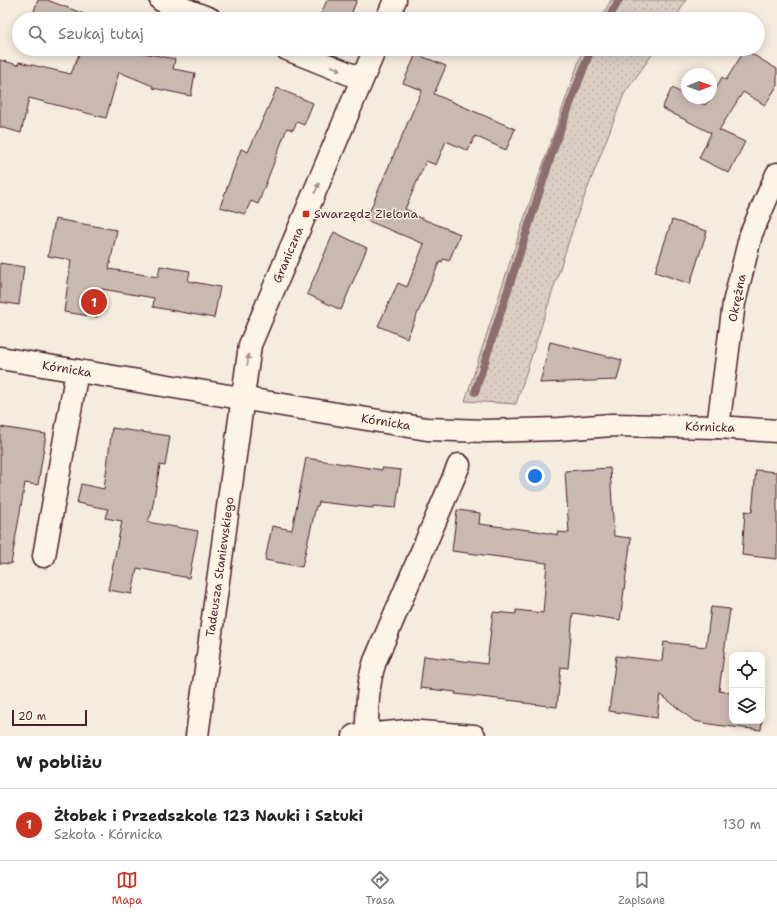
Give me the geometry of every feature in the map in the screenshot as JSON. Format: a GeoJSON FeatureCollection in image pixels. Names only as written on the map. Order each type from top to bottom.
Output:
{"type":"FeatureCollection","features":[{"type":"Feature","properties":{"kind":"street"},"geometry":{"type":"LineString","coordinates":[[161,0],[192,12]]}},
{"type":"Feature","properties":{"kind":"street"},"geometry":{"type":"LineString","coordinates":[[390,12],[396,0]]}},
{"type":"Feature","properties":{"kind":"street"},"geometry":{"type":"LineString","coordinates":[[304,56],[362,79]]}},
{"type":"Feature","properties":{"kind":"street","name":"Graniczna"},"geometry":{"type":"LineString","coordinates":[[243,399],[250,345],[372,56]]}},
{"type":"Feature","properties":{"kind":"street","name":"Okrężna"},"geometry":{"type":"LineString","coordinates":[[718,427],[734,303],[751,234],[777,174]]}},
{"type":"Feature","properties":{"kind":"street","name":"Kórnicka"},"geometry":{"type":"LineString","coordinates":[[0,358],[406,426],[450,430],[559,429],[612,425],[718,427],[777,431]]}},
{"type":"Feature","properties":{"kind":"street"},"geometry":{"type":"LineString","coordinates":[[44,556],[77,371]]}},
{"type":"Feature","properties":{"kind":"street","name":"Tadeusza Staniewskiego"},"geometry":{"type":"LineString","coordinates":[[197,736],[243,399]]}},
{"type":"Feature","properties":{"kind":"street"},"geometry":{"type":"LineString","coordinates":[[459,465],[385,635],[373,668],[368,688],[361,735],[407,731],[473,736]]}},
{"type":"Feature","properties":{"kind":"shaded area"},"geometry":{"type":"Polygon","coordinates":[[[611,0],[686,0],[679,12],[604,12],[611,0]]]}},
{"type":"Feature","properties":{"kind":"shaded area"},"geometry":{"type":"Polygon","coordinates":[[[581,56],[651,56],[624,94],[577,216],[516,404],[465,401],[523,222],[581,56]]]}},
{"type":"Feature","properties":{"kind":"building"},"geometry":{"type":"Polygon","coordinates":[[[38,0],[47,0],[79,12],[34,12],[38,0]]]}},
{"type":"Feature","properties":{"kind":"building"},"geometry":{"type":"Polygon","coordinates":[[[327,0],[357,0],[352,12],[322,12],[327,0]]]}},
{"type":"Feature","properties":{"kind":"building"},"geometry":{"type":"Polygon","coordinates":[[[78,56],[159,56],[175,59],[173,69],[195,73],[191,96],[153,88],[153,86],[119,72],[106,118],[29,98],[21,133],[0,127],[0,60],[18,65],[19,62],[71,74],[78,56]]]}},
{"type":"Feature","properties":{"kind":"building"},"geometry":{"type":"Polygon","coordinates":[[[415,56],[421,56],[446,66],[434,94],[515,129],[506,150],[475,136],[468,151],[446,141],[436,165],[426,161],[405,209],[414,213],[413,215],[460,234],[449,261],[443,259],[442,262],[440,261],[407,338],[378,326],[398,283],[407,287],[424,244],[366,220],[422,90],[403,83],[415,56]]]}},
{"type":"Feature","properties":{"kind":"building"},"geometry":{"type":"Polygon","coordinates":[[[741,56],[755,56],[777,69],[777,86],[765,105],[743,92],[719,130],[745,142],[729,173],[699,158],[711,133],[662,108],[672,88],[681,93],[681,104],[717,104],[717,87],[722,77],[726,80],[741,56]]]}},
{"type":"Feature","properties":{"kind":"building"},"geometry":{"type":"Polygon","coordinates":[[[277,88],[313,103],[304,125],[297,122],[293,130],[287,128],[258,204],[251,201],[245,214],[220,207],[241,149],[248,152],[277,88]]]}},
{"type":"Feature","properties":{"kind":"building"},"geometry":{"type":"Polygon","coordinates":[[[55,219],[117,230],[109,269],[158,277],[160,266],[190,271],[188,281],[220,287],[214,318],[153,307],[154,298],[102,289],[97,317],[64,312],[71,260],[48,256],[55,219]]]}},
{"type":"Feature","properties":{"kind":"building"},"geometry":{"type":"Polygon","coordinates":[[[672,220],[707,231],[690,284],[655,272],[672,220]]]}},
{"type":"Feature","properties":{"kind":"building"},"geometry":{"type":"Polygon","coordinates":[[[334,232],[367,248],[341,310],[307,294],[334,232]]]}},
{"type":"Feature","properties":{"kind":"building"},"geometry":{"type":"Polygon","coordinates":[[[0,263],[24,267],[19,305],[0,302],[0,263]]]}},
{"type":"Feature","properties":{"kind":"building"},"geometry":{"type":"Polygon","coordinates":[[[550,342],[622,360],[617,380],[540,383],[550,342]]]}},
{"type":"Feature","properties":{"kind":"building"},"geometry":{"type":"Polygon","coordinates":[[[0,427],[46,434],[38,485],[25,483],[11,564],[0,563],[0,427]]]}},
{"type":"Feature","properties":{"kind":"building"},"geometry":{"type":"Polygon","coordinates":[[[112,428],[170,436],[165,466],[160,465],[151,515],[147,522],[198,531],[189,578],[137,568],[132,594],[108,590],[122,521],[105,518],[108,509],[77,503],[81,484],[104,489],[112,428]]]}},
{"type":"Feature","properties":{"kind":"building"},"geometry":{"type":"Polygon","coordinates":[[[306,458],[382,470],[382,468],[401,470],[396,508],[373,506],[373,508],[319,502],[318,506],[316,506],[302,567],[265,560],[272,526],[292,530],[306,458]]]}},
{"type":"Feature","properties":{"kind":"building"},"geometry":{"type":"Polygon","coordinates":[[[610,468],[614,536],[631,538],[620,620],[573,613],[568,668],[561,667],[557,707],[420,688],[424,656],[487,664],[493,612],[516,614],[516,610],[543,613],[547,563],[452,551],[457,510],[480,513],[479,524],[558,535],[558,532],[569,533],[565,471],[610,468]]]}},
{"type":"Feature","properties":{"kind":"building"},"geometry":{"type":"Polygon","coordinates":[[[756,470],[777,472],[777,559],[742,555],[745,511],[752,512],[756,470]]]}},
{"type":"Feature","properties":{"kind":"building"},"geometry":{"type":"Polygon","coordinates":[[[711,607],[730,609],[719,691],[729,693],[729,724],[762,724],[761,730],[694,721],[660,694],[657,718],[609,711],[616,656],[662,661],[664,642],[706,647],[711,607]]]}},
{"type":"Feature","properties":{"kind":"waterway"},"geometry":{"type":"LineString","coordinates":[[612,12],[619,0]]}},
{"type":"Feature","properties":{"kind":"waterway"},"geometry":{"type":"LineString","coordinates":[[475,392],[556,141],[588,56]]}},
{"type":"Feature","properties":{"kind":"place","name":"Swarzędz Zielona"},"geometry":{"type":"Point","coordinates":[306,214]}},
{"type":"Feature","properties":{"kind":"place","name":"Żłobek i Przedszkole 123 Nauki i Sztuki"},"geometry":{"type":"Point","coordinates":[94,302]}}]}
